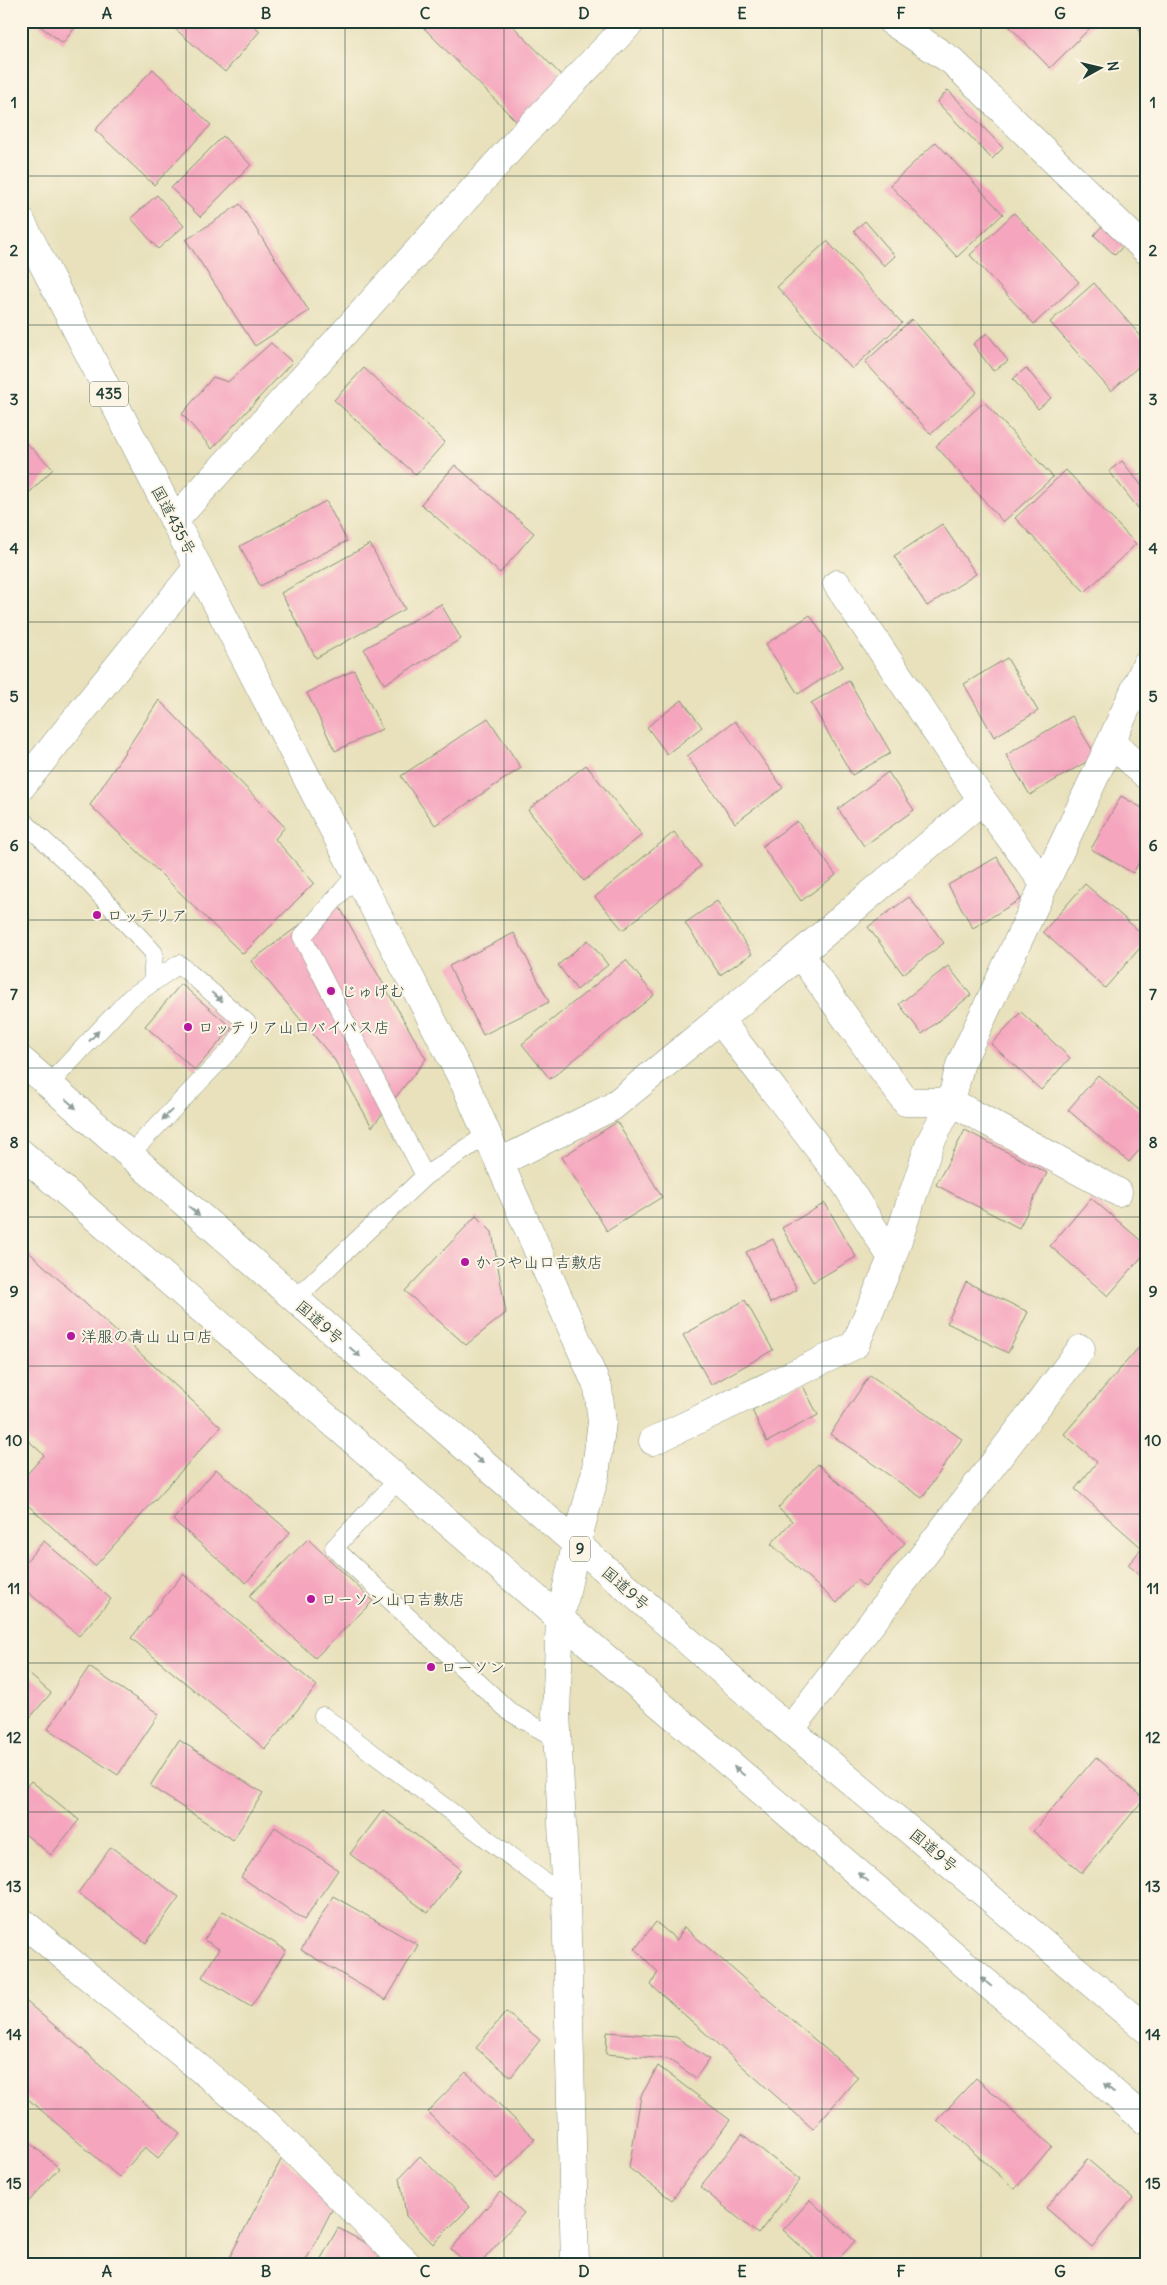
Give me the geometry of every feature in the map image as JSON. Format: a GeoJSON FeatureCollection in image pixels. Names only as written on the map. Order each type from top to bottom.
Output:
{"type":"FeatureCollection","features":[{"type":"Feature","properties":{"kind":"main road"},"geometry":{"type":"LineString","coordinates":[[174,521],[530,127],[632,21]]}},
{"type":"Feature","properties":{"kind":"main road"},"geometry":{"type":"LineString","coordinates":[[890,21],[952,61],[1146,250]]}},
{"type":"Feature","properties":{"kind":"main road","name":"国道435号"},"geometry":{"type":"LineString","coordinates":[[21,787],[198,566],[22,226]]}},
{"type":"Feature","properties":{"kind":"main road"},"geometry":{"type":"LineString","coordinates":[[198,566],[465,1084],[598,1388],[602,1422],[596,1475],[576,1544],[560,1619],[557,1739],[566,1898],[575,2264]]}},
{"type":"Feature","properties":{"kind":"main road"},"geometry":{"type":"LineString","coordinates":[[837,584],[982,800],[1044,883]]}},
{"type":"Feature","properties":{"kind":"main road"},"geometry":{"type":"LineString","coordinates":[[653,1441],[855,1345],[892,1258],[930,1143],[951,1102],[960,1065],[1146,665]]}},
{"type":"Feature","properties":{"kind":"main road"},"geometry":{"type":"LineString","coordinates":[[1111,742],[1146,775]]}},
{"type":"Feature","properties":{"kind":"main road"},"geometry":{"type":"LineString","coordinates":[[500,1162],[612,1106],[800,954],[982,800]]}},
{"type":"Feature","properties":{"kind":"main road"},"geometry":{"type":"LineString","coordinates":[[800,954],[906,1102],[951,1102],[1118,1192]]}},
{"type":"Feature","properties":{"kind":"main road"},"geometry":{"type":"LineString","coordinates":[[719,1019],[845,1183],[892,1258]]}},
{"type":"Feature","properties":{"kind":"main road","name":"国道9号"},"geometry":{"type":"LineString","coordinates":[[21,1060],[790,1730],[1146,2030]]}},
{"type":"Feature","properties":{"kind":"main road"},"geometry":{"type":"LineString","coordinates":[[21,1154],[398,1480],[1146,2120]]}},
{"type":"Feature","properties":{"kind":"main road"},"geometry":{"type":"LineString","coordinates":[[790,1730],[1081,1349]]}},
{"type":"Feature","properties":{"kind":"main road"},"geometry":{"type":"LineString","coordinates":[[21,1921],[266,2123],[408,2264]]}},
{"type":"Feature","properties":{"kind":"lane"},"geometry":{"type":"LineString","coordinates":[[21,819],[90,884],[154,953],[152,983]]}},
{"type":"Feature","properties":{"kind":"lane"},"geometry":{"type":"LineString","coordinates":[[357,874],[302,937],[425,1176]]}},
{"type":"Feature","properties":{"kind":"lane"},"geometry":{"type":"LineString","coordinates":[[49,1084],[130,998],[179,964],[247,1023],[234,1046],[130,1154]]}},
{"type":"Feature","properties":{"kind":"lane"},"geometry":{"type":"LineString","coordinates":[[294,1299],[425,1176],[488,1134]]}},
{"type":"Feature","properties":{"kind":"lane"},"geometry":{"type":"LineString","coordinates":[[398,1480],[334,1548],[510,1712],[557,1739]]}},
{"type":"Feature","properties":{"kind":"lane"},"geometry":{"type":"LineString","coordinates":[[323,1716],[566,1898]]}},
{"type":"Feature","properties":{"kind":"building"},"geometry":{"type":"Polygon","coordinates":[[[33,21],[80,21],[63,43],[33,21]]]}},
{"type":"Feature","properties":{"kind":"building"},"geometry":{"type":"Polygon","coordinates":[[[166,21],[248,21],[260,31],[225,72],[166,21]]]}},
{"type":"Feature","properties":{"kind":"building"},"geometry":{"type":"Polygon","coordinates":[[[423,21],[508,21],[564,78],[518,123],[420,24],[423,21]]]}},
{"type":"Feature","properties":{"kind":"building"},"geometry":{"type":"Polygon","coordinates":[[[597,21],[616,21],[608,31],[597,21]]]}},
{"type":"Feature","properties":{"kind":"building"},"geometry":{"type":"Polygon","coordinates":[[[1004,21],[1097,21],[1050,68],[1004,21]]]}},
{"type":"Feature","properties":{"kind":"building"},"geometry":{"type":"Polygon","coordinates":[[[1137,21],[1146,21],[1146,56],[1145,56],[1137,21]]]}},
{"type":"Feature","properties":{"kind":"building"},"geometry":{"type":"Polygon","coordinates":[[[153,69],[211,125],[154,185],[95,130],[153,69]]]}},
{"type":"Feature","properties":{"kind":"building"},"geometry":{"type":"Polygon","coordinates":[[[948,90],[1003,148],[992,159],[937,102],[948,90]]]}},
{"type":"Feature","properties":{"kind":"building"},"geometry":{"type":"Polygon","coordinates":[[[223,136],[251,165],[200,217],[171,188],[223,136]]]}},
{"type":"Feature","properties":{"kind":"building"},"geometry":{"type":"Polygon","coordinates":[[[936,142],[1003,214],[957,257],[890,185],[936,142]]]}},
{"type":"Feature","properties":{"kind":"building"},"geometry":{"type":"Polygon","coordinates":[[[157,195],[184,226],[158,249],[131,218],[157,195]]]}},
{"type":"Feature","properties":{"kind":"building"},"geometry":{"type":"Polygon","coordinates":[[[240,204],[309,311],[255,346],[186,240],[240,204]]]}},
{"type":"Feature","properties":{"kind":"building"},"geometry":{"type":"Polygon","coordinates":[[[1014,213],[1079,282],[1034,324],[970,255],[1014,213]]]}},
{"type":"Feature","properties":{"kind":"building"},"geometry":{"type":"Polygon","coordinates":[[[865,221],[895,256],[884,266],[854,231],[865,221]]]}},
{"type":"Feature","properties":{"kind":"building"},"geometry":{"type":"Polygon","coordinates":[[[1103,225],[1124,245],[1115,255],[1094,235],[1103,225]]]}},
{"type":"Feature","properties":{"kind":"building"},"geometry":{"type":"Polygon","coordinates":[[[827,241],[902,323],[852,369],[777,287],[827,241]]]}},
{"type":"Feature","properties":{"kind":"building"},"geometry":{"type":"Polygon","coordinates":[[[1094,283],[1146,342],[1146,360],[1111,391],[1050,322],[1094,283]]]}},
{"type":"Feature","properties":{"kind":"building"},"geometry":{"type":"Polygon","coordinates":[[[912,319],[977,392],[931,434],[865,362],[912,319]]]}},
{"type":"Feature","properties":{"kind":"building"},"geometry":{"type":"Polygon","coordinates":[[[987,333],[1008,361],[993,371],[973,344],[987,333]]]}},
{"type":"Feature","properties":{"kind":"building"},"geometry":{"type":"Polygon","coordinates":[[[271,343],[292,362],[212,449],[182,414],[213,377],[228,382],[271,343]]]}},
{"type":"Feature","properties":{"kind":"building"},"geometry":{"type":"Polygon","coordinates":[[[364,368],[445,442],[416,475],[334,400],[364,368]]]}},
{"type":"Feature","properties":{"kind":"building"},"geometry":{"type":"Polygon","coordinates":[[[1026,368],[1051,398],[1038,409],[1013,379],[1026,368]]]}},
{"type":"Feature","properties":{"kind":"building"},"geometry":{"type":"Polygon","coordinates":[[[984,402],[1053,477],[1003,522],[936,446],[984,402]]]}},
{"type":"Feature","properties":{"kind":"building"},"geometry":{"type":"Polygon","coordinates":[[[21,438],[53,469],[21,501],[21,438]]]}},
{"type":"Feature","properties":{"kind":"building"},"geometry":{"type":"Polygon","coordinates":[[[1122,461],[1146,491],[1146,501],[1138,508],[1109,471],[1122,461]]]}},
{"type":"Feature","properties":{"kind":"building"},"geometry":{"type":"Polygon","coordinates":[[[455,465],[534,533],[500,573],[421,504],[455,465]]]}},
{"type":"Feature","properties":{"kind":"building"},"geometry":{"type":"Polygon","coordinates":[[[1066,470],[1136,544],[1085,592],[1015,518],[1066,470]]]}},
{"type":"Feature","properties":{"kind":"building"},"geometry":{"type":"Polygon","coordinates":[[[326,501],[347,541],[260,586],[240,546],[326,501]]]}},
{"type":"Feature","properties":{"kind":"building"},"geometry":{"type":"Polygon","coordinates":[[[942,524],[976,574],[927,606],[894,556],[942,524]]]}},
{"type":"Feature","properties":{"kind":"building"},"geometry":{"type":"Polygon","coordinates":[[[370,544],[405,609],[316,658],[281,593],[370,544]]]}},
{"type":"Feature","properties":{"kind":"building"},"geometry":{"type":"Polygon","coordinates":[[[441,604],[461,639],[384,684],[364,649],[441,604]]]}},
{"type":"Feature","properties":{"kind":"building"},"geometry":{"type":"Polygon","coordinates":[[[810,615],[843,666],[798,694],[766,644],[810,615]]]}},
{"type":"Feature","properties":{"kind":"building"},"geometry":{"type":"Polygon","coordinates":[[[1007,658],[1038,711],[994,737],[964,684],[1007,658]]]}},
{"type":"Feature","properties":{"kind":"building"},"geometry":{"type":"Polygon","coordinates":[[[354,670],[382,729],[335,751],[307,693],[354,670]]]}},
{"type":"Feature","properties":{"kind":"building"},"geometry":{"type":"Polygon","coordinates":[[[849,681],[891,753],[852,775],[811,703],[849,681]]]}},
{"type":"Feature","properties":{"kind":"building"},"geometry":{"type":"Polygon","coordinates":[[[159,700],[285,827],[275,839],[314,883],[243,954],[90,805],[159,700]]]}},
{"type":"Feature","properties":{"kind":"building"},"geometry":{"type":"Polygon","coordinates":[[[682,700],[702,727],[667,754],[647,727],[682,700]]]}},
{"type":"Feature","properties":{"kind":"building"},"geometry":{"type":"Polygon","coordinates":[[[1072,716],[1096,756],[1030,795],[1006,755],[1072,716]]]}},
{"type":"Feature","properties":{"kind":"building"},"geometry":{"type":"Polygon","coordinates":[[[488,718],[521,768],[435,825],[401,776],[488,718]]]}},
{"type":"Feature","properties":{"kind":"building"},"geometry":{"type":"Polygon","coordinates":[[[735,721],[783,788],[735,823],[687,756],[735,721]]]}},
{"type":"Feature","properties":{"kind":"building"},"geometry":{"type":"Polygon","coordinates":[[[586,765],[642,835],[584,881],[528,810],[586,765]]]}},
{"type":"Feature","properties":{"kind":"building"},"geometry":{"type":"Polygon","coordinates":[[[888,772],[914,810],[864,846],[838,809],[888,772]]]}},
{"type":"Feature","properties":{"kind":"building"},"geometry":{"type":"Polygon","coordinates":[[[1121,796],[1146,810],[1146,850],[1133,873],[1091,849],[1121,796]]]}},
{"type":"Feature","properties":{"kind":"building"},"geometry":{"type":"Polygon","coordinates":[[[797,821],[836,875],[801,901],[762,846],[797,821]]]}},
{"type":"Feature","properties":{"kind":"building"},"geometry":{"type":"Polygon","coordinates":[[[674,832],[701,866],[623,930],[595,897],[674,832]]]}},
{"type":"Feature","properties":{"kind":"building"},"geometry":{"type":"Polygon","coordinates":[[[997,857],[1021,899],[973,928],[948,885],[997,857]]]}},
{"type":"Feature","properties":{"kind":"building"},"geometry":{"type":"Polygon","coordinates":[[[1085,884],[1146,937],[1146,941],[1105,988],[1043,932],[1085,884]]]}},
{"type":"Feature","properties":{"kind":"building"},"geometry":{"type":"Polygon","coordinates":[[[909,897],[944,943],[903,974],[868,927],[909,897]]]}},
{"type":"Feature","properties":{"kind":"building","name":"じゅげむ"},"geometry":{"type":"Polygon","coordinates":[[[335,899],[426,1059],[372,1127],[334,1059],[251,961],[335,899]]]}},
{"type":"Feature","properties":{"kind":"building"},"geometry":{"type":"Polygon","coordinates":[[[717,901],[752,954],[720,975],[685,923],[717,901]]]}},
{"type":"Feature","properties":{"kind":"building"},"geometry":{"type":"Polygon","coordinates":[[[514,933],[549,1002],[483,1035],[449,966],[514,933]]]}},
{"type":"Feature","properties":{"kind":"building"},"geometry":{"type":"Polygon","coordinates":[[[588,940],[608,965],[577,990],[558,965],[588,940]]]}},
{"type":"Feature","properties":{"kind":"building"},"geometry":{"type":"Polygon","coordinates":[[[626,960],[654,995],[550,1079],[522,1044],[626,960]]]}},
{"type":"Feature","properties":{"kind":"building"},"geometry":{"type":"Polygon","coordinates":[[[948,966],[971,995],[922,1034],[899,1004],[948,966]]]}},
{"type":"Feature","properties":{"kind":"building","name":"ロッテリア山口バイパス店"},"geometry":{"type":"Polygon","coordinates":[[[181,984],[232,1028],[195,1070],[145,1026],[181,984]]]}},
{"type":"Feature","properties":{"kind":"building"},"geometry":{"type":"Polygon","coordinates":[[[1021,1012],[1070,1058],[1041,1090],[991,1044],[1021,1012]]]}},
{"type":"Feature","properties":{"kind":"building"},"geometry":{"type":"Polygon","coordinates":[[[1098,1075],[1146,1116],[1146,1142],[1129,1162],[1068,1110],[1098,1075]]]}},
{"type":"Feature","properties":{"kind":"building"},"geometry":{"type":"Polygon","coordinates":[[[617,1122],[662,1197],[607,1231],[562,1157],[617,1122]]]}},
{"type":"Feature","properties":{"kind":"building"},"geometry":{"type":"Polygon","coordinates":[[[965,1130],[1047,1173],[1019,1228],[936,1185],[965,1130]]]}},
{"type":"Feature","properties":{"kind":"building"},"geometry":{"type":"Polygon","coordinates":[[[1091,1198],[1146,1245],[1146,1252],[1108,1296],[1050,1246],[1091,1198]]]}},
{"type":"Feature","properties":{"kind":"building"},"geometry":{"type":"Polygon","coordinates":[[[825,1203],[856,1257],[813,1282],[782,1228],[825,1203]]]}},
{"type":"Feature","properties":{"kind":"building","name":"かつや山口吉敷店"},"geometry":{"type":"Polygon","coordinates":[[[476,1216],[492,1232],[506,1313],[466,1345],[405,1291],[476,1216]]]}},
{"type":"Feature","properties":{"kind":"building"},"geometry":{"type":"Polygon","coordinates":[[[773,1239],[797,1290],[770,1303],[746,1252],[773,1239]]]}},
{"type":"Feature","properties":{"kind":"building","name":"洋服の青山 山口店"},"geometry":{"type":"Polygon","coordinates":[[[21,1245],[221,1427],[95,1566],[21,1499],[21,1481],[44,1455],[21,1434],[21,1245]]]}},
{"type":"Feature","properties":{"kind":"building"},"geometry":{"type":"Polygon","coordinates":[[[966,1282],[1028,1312],[1008,1353],[947,1323],[966,1282]]]}},
{"type":"Feature","properties":{"kind":"building"},"geometry":{"type":"Polygon","coordinates":[[[745,1300],[773,1350],[711,1385],[683,1335],[745,1300]]]}},
{"type":"Feature","properties":{"kind":"building"},"geometry":{"type":"Polygon","coordinates":[[[1146,1339],[1146,1580],[1128,1565],[1142,1548],[1075,1489],[1097,1462],[1064,1434],[1146,1339]]]}},
{"type":"Feature","properties":{"kind":"building"},"geometry":{"type":"Polygon","coordinates":[[[870,1375],[962,1439],[922,1498],[830,1434],[870,1375]]]}},
{"type":"Feature","properties":{"kind":"building"},"geometry":{"type":"Polygon","coordinates":[[[802,1384],[818,1415],[767,1442],[752,1410],[802,1384]]]}},
{"type":"Feature","properties":{"kind":"building"},"geometry":{"type":"Polygon","coordinates":[[[818,1464],[905,1543],[865,1587],[857,1580],[837,1603],[771,1544],[792,1521],[778,1508],[818,1464]]]}},
{"type":"Feature","properties":{"kind":"building"},"geometry":{"type":"Polygon","coordinates":[[[216,1469],[290,1532],[246,1583],[173,1520],[216,1469]]]}},
{"type":"Feature","properties":{"kind":"building","name":"ローソン山口吉敷店"},"geometry":{"type":"Polygon","coordinates":[[[308,1539],[373,1601],[315,1658],[249,1596],[308,1539]]]}},
{"type":"Feature","properties":{"kind":"building"},"geometry":{"type":"Polygon","coordinates":[[[44,1541],[111,1599],[79,1636],[21,1586],[21,1567],[44,1541]]]}},
{"type":"Feature","properties":{"kind":"building"},"geometry":{"type":"Polygon","coordinates":[[[183,1574],[317,1686],[265,1749],[131,1638],[183,1574]]]}},
{"type":"Feature","properties":{"kind":"building"},"geometry":{"type":"Polygon","coordinates":[[[21,1667],[51,1693],[21,1728],[21,1667]]]}},
{"type":"Feature","properties":{"kind":"building"},"geometry":{"type":"Polygon","coordinates":[[[89,1667],[159,1714],[118,1775],[48,1729],[89,1667]]]}},
{"type":"Feature","properties":{"kind":"building"},"geometry":{"type":"Polygon","coordinates":[[[179,1740],[263,1793],[233,1840],[150,1786],[179,1740]]]}},
{"type":"Feature","properties":{"kind":"building"},"geometry":{"type":"Polygon","coordinates":[[[1096,1757],[1144,1799],[1082,1873],[1033,1831],[1096,1757]]]}},
{"type":"Feature","properties":{"kind":"building"},"geometry":{"type":"Polygon","coordinates":[[[31,1781],[79,1820],[51,1855],[21,1831],[21,1793],[31,1781]]]}},
{"type":"Feature","properties":{"kind":"building"},"geometry":{"type":"Polygon","coordinates":[[[383,1810],[461,1869],[428,1913],[350,1854],[383,1810]]]}},
{"type":"Feature","properties":{"kind":"building"},"geometry":{"type":"Polygon","coordinates":[[[275,1827],[338,1870],[304,1920],[241,1877],[275,1827]]]}},
{"type":"Feature","properties":{"kind":"building"},"geometry":{"type":"Polygon","coordinates":[[[111,1847],[179,1897],[146,1943],[78,1893],[111,1847]]]}},
{"type":"Feature","properties":{"kind":"building"},"geometry":{"type":"Polygon","coordinates":[[[333,1896],[418,1945],[386,2000],[301,1950],[333,1896]]]}},
{"type":"Feature","properties":{"kind":"building"},"geometry":{"type":"Polygon","coordinates":[[[223,1911],[286,1950],[251,2007],[202,1977],[219,1949],[204,1940],[223,1911]]]}},
{"type":"Feature","properties":{"kind":"building"},"geometry":{"type":"Polygon","coordinates":[[[656,1922],[677,1940],[684,1927],[858,2077],[813,2129],[651,1985],[658,1972],[635,1949],[656,1922]]]}},
{"type":"Feature","properties":{"kind":"building"},"geometry":{"type":"Polygon","coordinates":[[[21,1997],[180,2133],[158,2158],[145,2147],[119,2177],[21,2093],[21,1997]]]}},
{"type":"Feature","properties":{"kind":"building"},"geometry":{"type":"Polygon","coordinates":[[[506,2012],[540,2040],[511,2077],[476,2048],[506,2012]]]}},
{"type":"Feature","properties":{"kind":"building"},"geometry":{"type":"Polygon","coordinates":[[[607,2032],[676,2037],[709,2059],[696,2078],[668,2059],[606,2054],[607,2032]]]}},
{"type":"Feature","properties":{"kind":"building"},"geometry":{"type":"Polygon","coordinates":[[[658,2066],[730,2120],[672,2200],[629,2168],[641,2096],[658,2066]]]}},
{"type":"Feature","properties":{"kind":"building"},"geometry":{"type":"Polygon","coordinates":[[[466,2072],[535,2139],[497,2179],[427,2112],[466,2072]]]}},
{"type":"Feature","properties":{"kind":"building"},"geometry":{"type":"Polygon","coordinates":[[[976,2078],[1052,2146],[1015,2189],[937,2120],[976,2078]]]}},
{"type":"Feature","properties":{"kind":"building"},"geometry":{"type":"Polygon","coordinates":[[[742,2134],[800,2180],[758,2234],[700,2187],[742,2134]]]}},
{"type":"Feature","properties":{"kind":"building"},"geometry":{"type":"Polygon","coordinates":[[[21,2135],[59,2168],[22,2209],[21,2208],[21,2135]]]}},
{"type":"Feature","properties":{"kind":"building"},"geometry":{"type":"Polygon","coordinates":[[[420,2156],[470,2207],[433,2244],[406,2216],[400,2177],[420,2156]]]}},
{"type":"Feature","properties":{"kind":"building"},"geometry":{"type":"Polygon","coordinates":[[[282,2158],[336,2202],[304,2264],[226,2264],[282,2158]]]}},
{"type":"Feature","properties":{"kind":"building"},"geometry":{"type":"Polygon","coordinates":[[[1087,2159],[1133,2198],[1092,2247],[1046,2208],[1087,2159]]]}},
{"type":"Feature","properties":{"kind":"building"},"geometry":{"type":"Polygon","coordinates":[[[500,2192],[524,2213],[480,2264],[468,2264],[451,2249],[500,2192]]]}},
{"type":"Feature","properties":{"kind":"building"},"geometry":{"type":"Polygon","coordinates":[[[810,2200],[855,2241],[834,2264],[820,2264],[783,2230],[810,2200]]]}},
{"type":"Feature","properties":{"kind":"building"},"geometry":{"type":"Polygon","coordinates":[[[338,2228],[382,2252],[375,2264],[318,2264],[338,2228]]]}},
{"type":"Feature","properties":{"kind":"place","name":"ロッテリア"},"geometry":{"type":"Point","coordinates":[97,915]}},
{"type":"Feature","properties":{"kind":"place","name":"じゅげむ"},"geometry":{"type":"Point","coordinates":[331,991]}},
{"type":"Feature","properties":{"kind":"place","name":"ロッテリア山口バイパス店"},"geometry":{"type":"Point","coordinates":[188,1027]}},
{"type":"Feature","properties":{"kind":"place","name":"かつや山口吉敷店"},"geometry":{"type":"Point","coordinates":[465,1262]}},
{"type":"Feature","properties":{"kind":"place","name":"洋服の青山 山口店"},"geometry":{"type":"Point","coordinates":[71,1336]}},
{"type":"Feature","properties":{"kind":"place","name":"ローソン山口吉敷店"},"geometry":{"type":"Point","coordinates":[311,1599]}},
{"type":"Feature","properties":{"kind":"place","name":"ローソン"},"geometry":{"type":"Point","coordinates":[431,1667]}}]}
